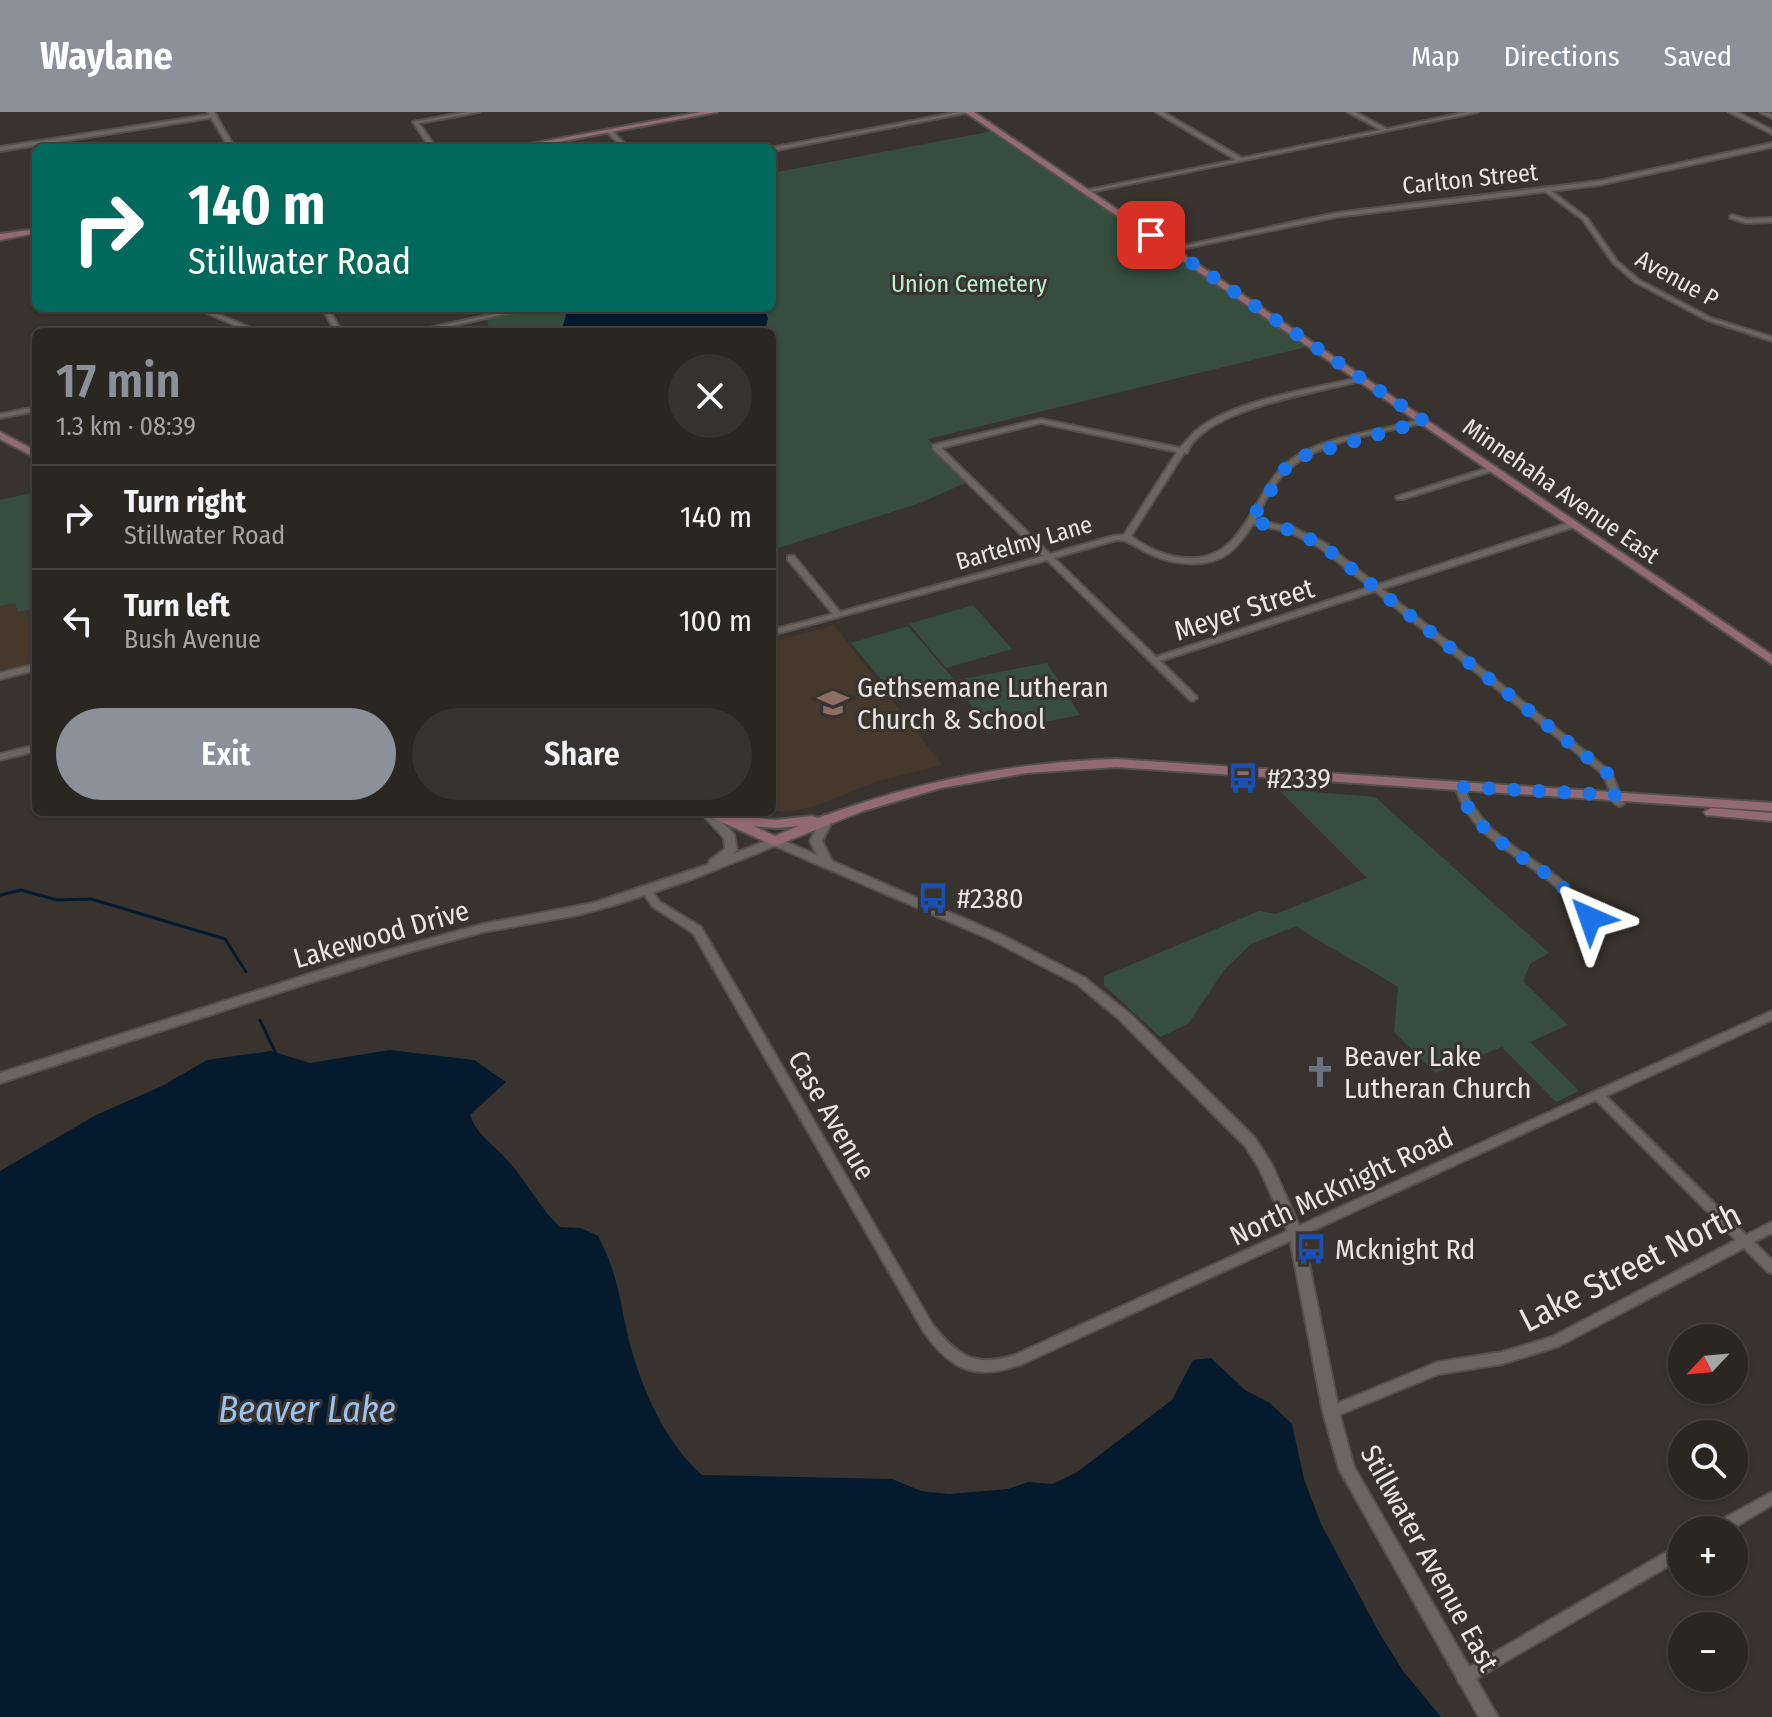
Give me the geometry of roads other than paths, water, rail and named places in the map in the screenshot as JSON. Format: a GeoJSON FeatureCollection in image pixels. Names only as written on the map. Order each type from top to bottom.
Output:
{"type":"FeatureCollection","features":[{"type":"Feature","properties":{"kind":"main road"},"geometry":{"type":"LineString","coordinates":[[536,144],[713,112]]}},
{"type":"Feature","properties":{"kind":"main road","name":"Minnehaha Avenue East"},"geometry":{"type":"LineString","coordinates":[[968,112],[1772,660]]}},
{"type":"Feature","properties":{"kind":"main road"},"geometry":{"type":"LineString","coordinates":[[0,237],[32,232]]}},
{"type":"Feature","properties":{"kind":"main road"},"geometry":{"type":"LineString","coordinates":[[0,435],[32,453]]}},
{"type":"Feature","properties":{"kind":"main road"},"geometry":{"type":"LineString","coordinates":[[718,816],[775,841],[897,793],[961,777],[1065,764],[1179,766],[1617,799],[1772,807]]}},
{"type":"Feature","properties":{"kind":"main road"},"geometry":{"type":"LineString","coordinates":[[1617,799],[1772,817]]}},
{"type":"Feature","properties":{"kind":"main road"},"geometry":{"type":"LineString","coordinates":[[726,816],[776,824],[828,818]]}},
{"type":"Feature","properties":{"kind":"street"},"geometry":{"type":"LineString","coordinates":[[430,144],[416,122],[476,112]]}},
{"type":"Feature","properties":{"kind":"street"},"geometry":{"type":"LineString","coordinates":[[776,148],[968,112]]}},
{"type":"Feature","properties":{"kind":"street"},"geometry":{"type":"LineString","coordinates":[[1159,112],[1241,160]]}},
{"type":"Feature","properties":{"kind":"street"},"geometry":{"type":"LineString","coordinates":[[1351,112],[1386,130]]}},
{"type":"Feature","properties":{"kind":"street"},"geometry":{"type":"LineString","coordinates":[[1088,192],[1475,112]]}},
{"type":"Feature","properties":{"kind":"street"},"geometry":{"type":"LineString","coordinates":[[1732,112],[1772,132]]}},
{"type":"Feature","properties":{"kind":"street"},"geometry":{"type":"LineString","coordinates":[[1745,112],[1772,126]]}},
{"type":"Feature","properties":{"kind":"street"},"geometry":{"type":"LineString","coordinates":[[1763,112],[1772,116]]}},
{"type":"Feature","properties":{"kind":"street"},"geometry":{"type":"LineString","coordinates":[[0,149],[213,114],[230,144]]}},
{"type":"Feature","properties":{"kind":"street"},"geometry":{"type":"LineString","coordinates":[[609,131],[622,144]]}},
{"type":"Feature","properties":{"kind":"street","name":"Carlton Street"},"geometry":{"type":"LineString","coordinates":[[1172,249],[1350,213],[1548,191],[1654,173],[1772,145]]}},
{"type":"Feature","properties":{"kind":"street","name":"Avenue P"},"geometry":{"type":"LineString","coordinates":[[1548,191],[1585,219],[1615,262],[1637,281],[1709,319],[1772,339]]}},
{"type":"Feature","properties":{"kind":"street"},"geometry":{"type":"LineString","coordinates":[[1732,217],[1746,221],[1772,220]]}},
{"type":"Feature","properties":{"kind":"street"},"geometry":{"type":"LineString","coordinates":[[208,312],[247,328]]}},
{"type":"Feature","properties":{"kind":"street"},"geometry":{"type":"LineString","coordinates":[[433,328],[511,312]]}},
{"type":"Feature","properties":{"kind":"street"},"geometry":{"type":"LineString","coordinates":[[1127,537],[1197,433],[1228,415],[1363,379]]}},
{"type":"Feature","properties":{"kind":"street"},"geometry":{"type":"LineString","coordinates":[[0,416],[32,410]]}},
{"type":"Feature","properties":{"kind":"street"},"geometry":{"type":"LineString","coordinates":[[1184,451],[1041,421],[936,447],[1193,698]]}},
{"type":"Feature","properties":{"kind":"street","name":"Bartelmy Lane"},"geometry":{"type":"LineString","coordinates":[[776,632],[1127,537],[1161,556],[1207,560],[1228,552],[1285,469],[1300,457],[1424,421]]}},
{"type":"Feature","properties":{"kind":"street"},"geometry":{"type":"LineString","coordinates":[[1400,497],[1494,469]]}},
{"type":"Feature","properties":{"kind":"street"},"geometry":{"type":"LineString","coordinates":[[1250,521],[1313,539],[1608,774],[1617,799]]}},
{"type":"Feature","properties":{"kind":"street","name":"Meyer Street"},"geometry":{"type":"LineString","coordinates":[[1154,660],[1574,524]]}},
{"type":"Feature","properties":{"kind":"street"},"geometry":{"type":"LineString","coordinates":[[791,558],[838,615]]}},
{"type":"Feature","properties":{"kind":"street"},"geometry":{"type":"LineString","coordinates":[[0,676],[32,668]]}},
{"type":"Feature","properties":{"kind":"street"},"geometry":{"type":"LineString","coordinates":[[0,757],[32,749]]}},
{"type":"Feature","properties":{"kind":"street"},"geometry":{"type":"LineString","coordinates":[[1460,787],[1463,800],[1479,821],[1513,852],[1554,879],[1590,918]]}},
{"type":"Feature","properties":{"kind":"street"},"geometry":{"type":"LineString","coordinates":[[700,873],[731,850],[714,816]]}},
{"type":"Feature","properties":{"kind":"street"},"geometry":{"type":"LineString","coordinates":[[828,818],[816,847],[829,865]]}},
{"type":"Feature","properties":{"kind":"street","name":"Stillwater Avenue East"},"geometry":{"type":"LineString","coordinates":[[775,841],[1039,957],[1103,998],[1233,1121],[1265,1165],[1296,1234],[1331,1412],[1347,1469],[1489,1717]]}},
{"type":"Feature","properties":{"kind":"street","name":"Lakewood Drive"},"geometry":{"type":"LineString","coordinates":[[0,1078],[398,952],[471,931],[591,907],[647,891],[700,873],[775,841]]}},
{"type":"Feature","properties":{"kind":"street","name":"Case Avenue"},"geometry":{"type":"LineString","coordinates":[[647,891],[656,904],[697,930],[928,1328],[952,1357],[972,1367]]}},
{"type":"Feature","properties":{"kind":"street","name":"North McKnight Road"},"geometry":{"type":"LineString","coordinates":[[972,1367],[996,1368],[1018,1360],[1772,1015]]}},
{"type":"Feature","properties":{"kind":"street"},"geometry":{"type":"LineString","coordinates":[[1598,1095],[1772,1268]]}},
{"type":"Feature","properties":{"kind":"street","name":"Lake Street North"},"geometry":{"type":"LineString","coordinates":[[1331,1412],[1426,1371],[1502,1358],[1555,1342],[1772,1227]]}},
{"type":"Feature","properties":{"kind":"street"},"geometry":{"type":"LineString","coordinates":[[1741,1516],[1772,1498]]}},
{"type":"Feature","properties":{"kind":"street"},"geometry":{"type":"LineString","coordinates":[[1464,1678],[1668,1558]]}},
{"type":"Feature","properties":{"kind":"water"},"geometry":{"type":"Polygon","coordinates":[[[567,312],[765,312],[768,318],[766,328],[562,328],[567,312]]]}},
{"type":"Feature","properties":{"kind":"water","name":"Beaver Lake"},"geometry":{"type":"Polygon","coordinates":[[[390,1050],[474,1060],[506,1082],[470,1115],[473,1122],[560,1227],[581,1228],[598,1236],[612,1269],[643,1385],[674,1444],[702,1475],[892,1479],[921,1491],[949,1494],[1008,1489],[1028,1482],[1053,1484],[1077,1472],[1172,1400],[1193,1360],[1211,1358],[1245,1390],[1270,1403],[1292,1424],[1304,1479],[1321,1524],[1403,1671],[1441,1717],[0,1717],[0,1171],[96,1115],[162,1086],[207,1060],[271,1051],[310,1063],[390,1050]]]}},
{"type":"Feature","properties":{"kind":"waterway"},"geometry":{"type":"LineString","coordinates":[[0,895],[21,890],[57,900],[91,899],[225,939],[246,972]]}},
{"type":"Feature","properties":{"kind":"waterway"},"geometry":{"type":"LineString","coordinates":[[260,1020],[277,1056]]}},
{"type":"Feature","properties":{"kind":"place","name":"Gethsemane Lutheran Church & School"},"geometry":{"type":"Point","coordinates":[833,703]}},
{"type":"Feature","properties":{"kind":"place","name":"#2339"},"geometry":{"type":"Point","coordinates":[1243,778]}},
{"type":"Feature","properties":{"kind":"place","name":"#2380"},"geometry":{"type":"Point","coordinates":[933,898]}},
{"type":"Feature","properties":{"kind":"place","name":"Beaver Lake Lutheran Church"},"geometry":{"type":"Point","coordinates":[1320,1072]}},
{"type":"Feature","properties":{"kind":"place","name":"Mcknight Rd"},"geometry":{"type":"Point","coordinates":[1311,1249]}},
{"type":"Feature","properties":{"kind":"park label","name":"Union Cemetery"},"geometry":{"type":"Point","coordinates":[969,284]}}]}
